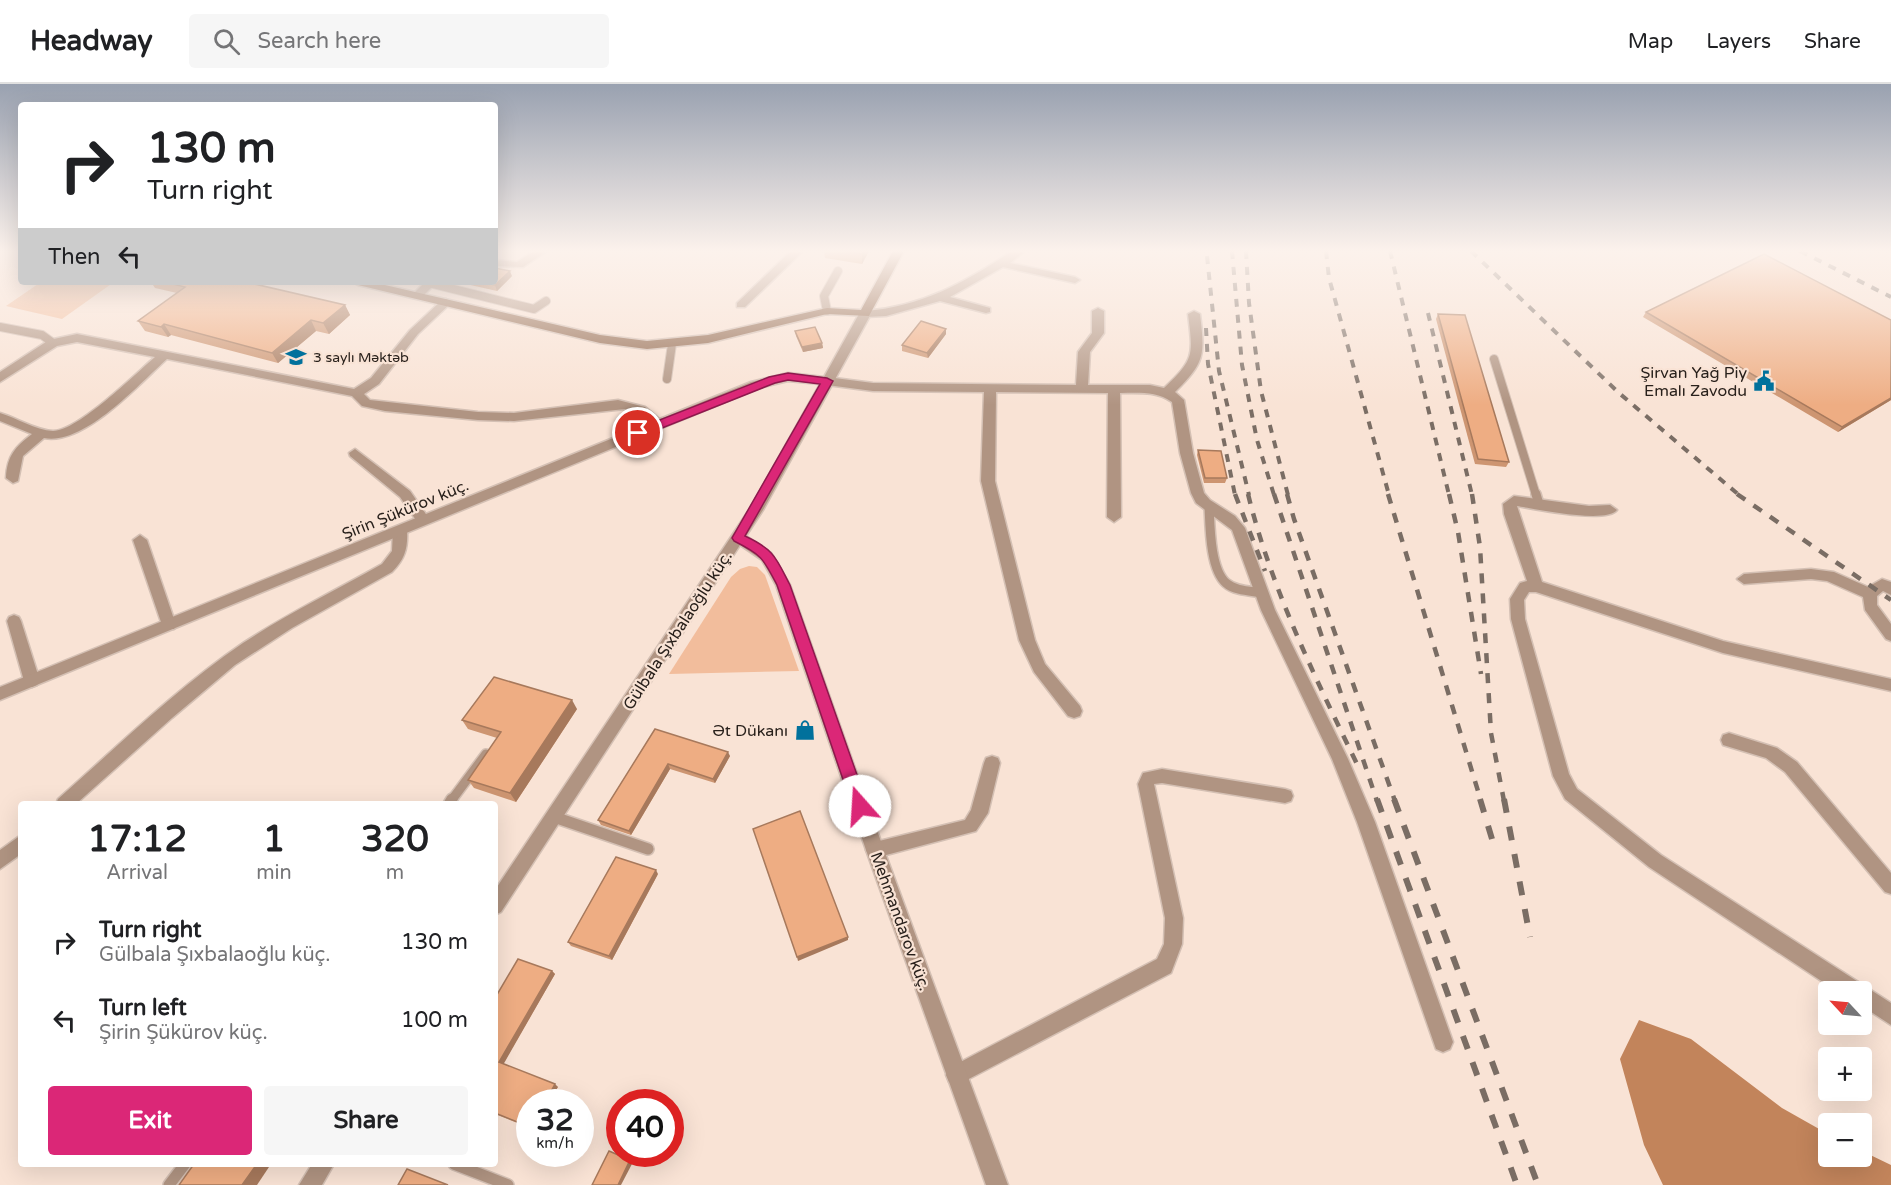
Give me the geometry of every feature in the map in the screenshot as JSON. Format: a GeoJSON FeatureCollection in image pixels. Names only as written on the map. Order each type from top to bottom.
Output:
{"type":"FeatureCollection","features":[{"type":"Feature","properties":{"kind":"main road"},"geometry":{"type":"LineString","coordinates":[[448,302],[600,339],[631,344],[672,344],[708,339],[827,311],[865,314]]}},
{"type":"Feature","properties":{"kind":"main road","name":"Gülbala Şıxbalaoğlu küç."},"geometry":{"type":"LineString","coordinates":[[865,314],[871,302]]}},
{"type":"Feature","properties":{"kind":"street"},"geometry":{"type":"LineString","coordinates":[[356,393],[375,381],[414,332],[446,302]]}},
{"type":"Feature","properties":{"kind":"street"},"geometry":{"type":"LineString","coordinates":[[865,314],[901,311],[924,302]]}},
{"type":"Feature","properties":{"kind":"street"},"geometry":{"type":"LineString","coordinates":[[958,302],[986,310]]}},
{"type":"Feature","properties":{"kind":"street"},"geometry":{"type":"LineString","coordinates":[[1082,388],[1083,352],[1098,333],[1098,311]]}},
{"type":"Feature","properties":{"kind":"street","name":"Gülbala Şıxbalaoğlu küç."},"geometry":{"type":"LineString","coordinates":[[498,901],[738,538],[865,314]]}},
{"type":"Feature","properties":{"kind":"street"},"geometry":{"type":"LineString","coordinates":[[1194,314],[1199,356],[1195,365],[1167,393],[1178,400],[1197,494],[1209,506],[1233,521],[1238,528],[1262,593],[1362,811],[1443,1042]]}},
{"type":"Feature","properties":{"kind":"street"},"geometry":{"type":"LineString","coordinates":[[0,378],[53,343],[77,338],[356,393],[366,403],[385,407],[514,417],[618,404],[643,409],[659,424]]}},
{"type":"Feature","properties":{"kind":"street"},"geometry":{"type":"LineString","coordinates":[[0,417],[42,433],[57,435],[70,431],[86,421],[164,356]]}},
{"type":"Feature","properties":{"kind":"street","name":"Şirin Şükürov küç."},"geometry":{"type":"LineString","coordinates":[[0,694],[659,424],[772,380],[788,377],[873,387],[1114,388],[1150,389],[1167,393]]}},
{"type":"Feature","properties":{"kind":"street"},"geometry":{"type":"LineString","coordinates":[[990,388],[988,481],[1027,640],[1040,668],[1074,711]]}},
{"type":"Feature","properties":{"kind":"street"},"geometry":{"type":"LineString","coordinates":[[1114,388],[1114,517]]}},
{"type":"Feature","properties":{"kind":"street"},"geometry":{"type":"LineString","coordinates":[[13,478],[13,460],[20,451],[42,433]]}},
{"type":"Feature","properties":{"kind":"street"},"geometry":{"type":"LineString","coordinates":[[355,453],[405,494],[423,520]]}},
{"type":"Feature","properties":{"kind":"street"},"geometry":{"type":"LineString","coordinates":[[1536,586],[1511,514],[1510,504],[1514,501],[1589,511],[1610,510]]}},
{"type":"Feature","properties":{"kind":"street"},"geometry":{"type":"LineString","coordinates":[[67,801],[169,711],[232,660],[267,637],[387,568],[398,558],[401,549],[400,530]]}},
{"type":"Feature","properties":{"kind":"street","name":"Mehmandarov küç."},"geometry":{"type":"LineString","coordinates":[[738,538],[760,548],[768,556],[783,585],[875,850],[997,1185]]}},
{"type":"Feature","properties":{"kind":"street"},"geometry":{"type":"LineString","coordinates":[[140,540],[169,625]]}},
{"type":"Feature","properties":{"kind":"street"},"geometry":{"type":"LineString","coordinates":[[1744,579],[1811,574],[1829,576],[1870,594]]}},
{"type":"Feature","properties":{"kind":"street"},"geometry":{"type":"LineString","coordinates":[[1870,594],[1882,584],[1891,590]]}},
{"type":"Feature","properties":{"kind":"street"},"geometry":{"type":"LineString","coordinates":[[1839,981],[1655,861],[1571,794],[1561,776],[1518,619],[1517,599],[1525,587],[1536,586],[1723,647],[1891,685]]}},
{"type":"Feature","properties":{"kind":"street"},"geometry":{"type":"LineString","coordinates":[[1870,594],[1870,606],[1891,635]]}},
{"type":"Feature","properties":{"kind":"street"},"geometry":{"type":"LineString","coordinates":[[14,621],[32,681]]}},
{"type":"Feature","properties":{"kind":"street"},"geometry":{"type":"LineString","coordinates":[[1729,740],[1771,753],[1791,767],[1891,886]]}},
{"type":"Feature","properties":{"kind":"street"},"geometry":{"type":"LineString","coordinates":[[875,850],[969,826],[979,813],[992,763]]}},
{"type":"Feature","properties":{"kind":"street"},"geometry":{"type":"LineString","coordinates":[[956,1075],[1164,966],[1173,944],[1174,918],[1146,784],[1149,778],[1161,776],[1285,796]]}},
{"type":"Feature","properties":{"kind":"street"},"geometry":{"type":"LineString","coordinates":[[0,861],[18,846]]}},
{"type":"Feature","properties":{"kind":"street"},"geometry":{"type":"LineString","coordinates":[[1872,1002],[1891,1015]]}},
{"type":"Feature","properties":{"kind":"street"},"geometry":{"type":"LineString","coordinates":[[310,1185],[322,1167]]}},
{"type":"Feature","properties":{"kind":"lane"},"geometry":{"type":"LineString","coordinates":[[508,302],[534,309],[545,302]]}},
{"type":"Feature","properties":{"kind":"lane"},"geometry":{"type":"LineString","coordinates":[[825,302],[827,311]]}},
{"type":"Feature","properties":{"kind":"lane"},"geometry":{"type":"LineString","coordinates":[[0,327],[42,335],[53,343]]}},
{"type":"Feature","properties":{"kind":"lane"},"geometry":{"type":"LineString","coordinates":[[667,379],[672,344]]}},
{"type":"Feature","properties":{"kind":"lane"},"geometry":{"type":"LineString","coordinates":[[1494,359],[1539,504]]}},
{"type":"Feature","properties":{"kind":"lane"},"geometry":{"type":"LineString","coordinates":[[1209,506],[1212,543],[1220,576],[1225,583],[1262,593]]}},
{"type":"Feature","properties":{"kind":"lane"},"geometry":{"type":"LineString","coordinates":[[451,801],[486,754]]}},
{"type":"Feature","properties":{"kind":"lane"},"geometry":{"type":"LineString","coordinates":[[554,817],[648,849]]}},
{"type":"Feature","properties":{"kind":"lane"},"geometry":{"type":"LineString","coordinates":[[169,1185],[183,1167]]}},
{"type":"Feature","properties":{"kind":"lane"},"geometry":{"type":"LineString","coordinates":[[462,1167],[508,1185]]}},
{"type":"Feature","properties":{"kind":"shaded area"},"geometry":{"type":"Polygon","coordinates":[[[11,302],[85,302],[62,319],[6,306],[11,302]]]}},
{"type":"Feature","properties":{"kind":"shaded area"},"geometry":{"type":"Polygon","coordinates":[[[749,566],[757,567],[765,575],[799,671],[669,674],[731,577],[740,569],[749,566]]]}},
{"type":"Feature","properties":{"kind":"shaded area"},"geometry":{"type":"Polygon","coordinates":[[[1639,1020],[1691,1039],[1782,1108],[1818,1128],[1818,1167],[1872,1167],[1872,1156],[1891,1165],[1891,1185],[1663,1185],[1644,1145],[1620,1059],[1639,1020]]]}},
{"type":"Feature","properties":{"kind":"building"},"geometry":{"type":"Polygon","coordinates":[[[164,302],[334,302],[345,305],[323,323],[311,320],[272,353],[164,324],[161,327],[138,321],[164,302]]]}},
{"type":"Feature","properties":{"kind":"building"},"geometry":{"type":"Polygon","coordinates":[[[1666,302],[1857,302],[1891,320],[1891,398],[1842,427],[1646,312],[1666,302]]]}},
{"type":"Feature","properties":{"kind":"building"},"geometry":{"type":"Polygon","coordinates":[[[1438,314],[1465,315],[1509,462],[1478,459],[1438,314]]]}},
{"type":"Feature","properties":{"kind":"building"},"geometry":{"type":"Polygon","coordinates":[[[921,321],[946,329],[927,353],[902,345],[921,321]]]}},
{"type":"Feature","properties":{"kind":"building"},"geometry":{"type":"Polygon","coordinates":[[[815,327],[822,343],[802,347],[795,331],[815,327]]]}},
{"type":"Feature","properties":{"kind":"building"},"geometry":{"type":"Polygon","coordinates":[[[1198,450],[1221,451],[1227,478],[1205,478],[1198,450]]]}},
{"type":"Feature","properties":{"kind":"building"},"geometry":{"type":"Polygon","coordinates":[[[494,677],[572,700],[510,793],[468,780],[501,732],[462,720],[494,677]]]}},
{"type":"Feature","properties":{"kind":"building"},"geometry":{"type":"Polygon","coordinates":[[[655,729],[728,752],[713,779],[668,764],[629,831],[598,820],[655,729]]]}},
{"type":"Feature","properties":{"kind":"building"},"geometry":{"type":"Polygon","coordinates":[[[800,811],[848,937],[797,957],[753,829],[800,811]]]}},
{"type":"Feature","properties":{"kind":"building"},"geometry":{"type":"Polygon","coordinates":[[[616,857],[656,870],[609,956],[568,942],[616,857]]]}},
{"type":"Feature","properties":{"kind":"building"},"geometry":{"type":"Polygon","coordinates":[[[518,959],[552,971],[499,1062],[555,1084],[552,1089],[516,1089],[516,1121],[498,1114],[498,993],[518,959]]]}},
{"type":"Feature","properties":{"kind":"building"},"geometry":{"type":"Polygon","coordinates":[[[606,1157],[606,1167],[627,1167],[618,1185],[592,1185],[606,1157]]]}},
{"type":"Feature","properties":{"kind":"building"},"geometry":{"type":"Polygon","coordinates":[[[192,1167],[255,1167],[242,1185],[179,1185],[192,1167]]]}},
{"type":"Feature","properties":{"kind":"building"},"geometry":{"type":"Polygon","coordinates":[[[407,1169],[448,1185],[398,1185],[407,1169]]]}},
{"type":"Feature","properties":{"kind":"railway"},"geometry":{"type":"LineString","coordinates":[[1212,302],[1219,371],[1249,495]]}},
{"type":"Feature","properties":{"kind":"railway"},"geometry":{"type":"LineString","coordinates":[[1237,302],[1242,365],[1257,440],[1274,495]]}},
{"type":"Feature","properties":{"kind":"railway"},"geometry":{"type":"LineString","coordinates":[[1249,302],[1261,391],[1288,495]]}},
{"type":"Feature","properties":{"kind":"railway"},"geometry":{"type":"LineString","coordinates":[[1336,302],[1389,495]]}},
{"type":"Feature","properties":{"kind":"railway"},"geometry":{"type":"LineString","coordinates":[[1402,302],[1449,495]]}},
{"type":"Feature","properties":{"kind":"railway"},"geometry":{"type":"LineString","coordinates":[[1525,302],[1619,393],[1739,495]]}},
{"type":"Feature","properties":{"kind":"railway"},"geometry":{"type":"LineString","coordinates":[[1428,313],[1472,495]]}},
{"type":"Feature","properties":{"kind":"railway"},"geometry":{"type":"LineString","coordinates":[[1206,328],[1208,364],[1235,495]]}},
{"type":"Feature","properties":{"kind":"railway"},"geometry":{"type":"LineString","coordinates":[[1235,494],[1265,571]]}},
{"type":"Feature","properties":{"kind":"railway"},"geometry":{"type":"LineString","coordinates":[[1248,494],[1269,564],[1295,632],[1357,764]]}},
{"type":"Feature","properties":{"kind":"railway"},"geometry":{"type":"LineString","coordinates":[[1274,494],[1377,801]]}},
{"type":"Feature","properties":{"kind":"railway"},"geometry":{"type":"LineString","coordinates":[[1287,494],[1395,801]]}},
{"type":"Feature","properties":{"kind":"railway"},"geometry":{"type":"LineString","coordinates":[[1388,494],[1481,801]]}},
{"type":"Feature","properties":{"kind":"railway"},"geometry":{"type":"LineString","coordinates":[[1449,494],[1458,532],[1481,674]]}},
{"type":"Feature","properties":{"kind":"railway"},"geometry":{"type":"LineString","coordinates":[[1472,494],[1480,547],[1491,733],[1504,801]]}},
{"type":"Feature","properties":{"kind":"railway"},"geometry":{"type":"LineString","coordinates":[[1737,494],[1891,600]]}},
{"type":"Feature","properties":{"kind":"railway"},"geometry":{"type":"LineString","coordinates":[[1377,799],[1517,1185]]}},
{"type":"Feature","properties":{"kind":"railway"},"geometry":{"type":"LineString","coordinates":[[1394,799],[1538,1185]]}},
{"type":"Feature","properties":{"kind":"railway"},"geometry":{"type":"LineString","coordinates":[[1480,799],[1492,839]]}},
{"type":"Feature","properties":{"kind":"railway"},"geometry":{"type":"LineString","coordinates":[[1504,799],[1530,937]]}},
{"type":"Feature","properties":{"kind":"place","name":"3 saylı Məktəb"},"geometry":{"type":"Point","coordinates":[296,357]}},
{"type":"Feature","properties":{"kind":"place","name":"Şirvan Yağ Piy Emalı Zavodu"},"geometry":{"type":"Point","coordinates":[1764,381]}},
{"type":"Feature","properties":{"kind":"place","name":"Ət Dükanı"},"geometry":{"type":"Point","coordinates":[805,730]}},
{"type":"Feature","properties":{"kind":"route"},"geometry":{"type":"LineString","coordinates":[[638,433],[772,380],[788,377],[827,381],[756,510],[738,538],[760,548],[768,556],[783,585],[860,806]]}}]}
